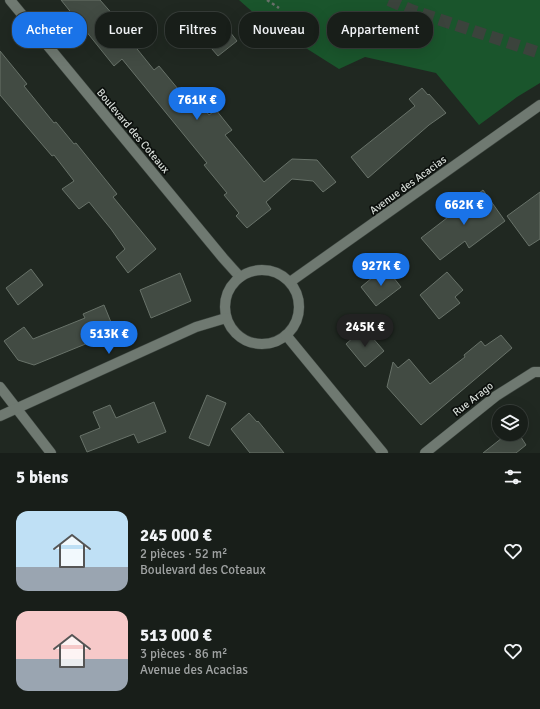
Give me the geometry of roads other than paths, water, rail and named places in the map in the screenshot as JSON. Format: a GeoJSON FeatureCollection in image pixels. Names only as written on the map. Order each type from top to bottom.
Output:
{"type":"FeatureCollection","features":[{"type":"Feature","properties":{"kind":"street","name":"Boulevard des Coteaux"},"geometry":{"type":"LineString","coordinates":[[10,0],[240,277]]}},
{"type":"Feature","properties":{"kind":"street","name":"Avenue des Acacias"},"geometry":{"type":"LineString","coordinates":[[290,282],[540,105]]}},
{"type":"Feature","properties":{"kind":"street"},"geometry":{"type":"LineString","coordinates":[[261,270],[272,271],[290,282],[296,292],[299,304],[298,315],[293,326],[286,335],[276,342],[263,344],[251,343],[240,337],[232,329],[226,318],[225,306],[227,295],[232,285],[240,277],[250,272],[261,270]]}},
{"type":"Feature","properties":{"kind":"street"},"geometry":{"type":"LineString","coordinates":[[0,416],[196,327],[226,318]]}},
{"type":"Feature","properties":{"kind":"street"},"geometry":{"type":"LineString","coordinates":[[286,335],[383,453]]}},
{"type":"Feature","properties":{"kind":"street","name":"Rue Arago"},"geometry":{"type":"LineString","coordinates":[[425,453],[496,396],[534,372],[540,372]]}},
{"type":"Feature","properties":{"kind":"street"},"geometry":{"type":"LineString","coordinates":[[0,387],[50,453]]}},
{"type":"Feature","properties":{"kind":"tunnel"},"geometry":{"type":"LineString","coordinates":[[389,0],[411,10],[540,53]]}}]}
